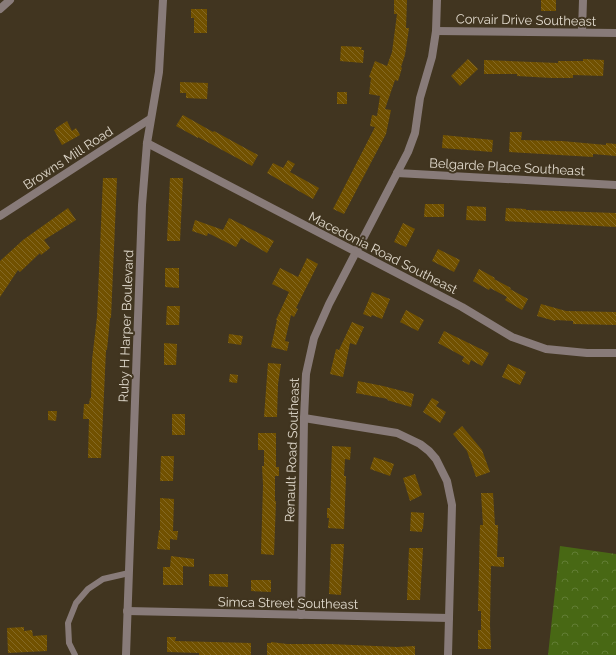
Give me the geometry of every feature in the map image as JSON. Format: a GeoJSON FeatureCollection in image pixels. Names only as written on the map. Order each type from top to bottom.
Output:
{"type":"FeatureCollection","features":[{"type":"Feature","properties":{"kind":"street"},"geometry":{"type":"LineString","coordinates":[[0,9],[10,0]]}},
{"type":"Feature","properties":{"kind":"street","name":"Ruby H Harper Boulevard"},"geometry":{"type":"LineString","coordinates":[[126,655],[142,205],[150,119],[159,72],[163,0]]}},
{"type":"Feature","properties":{"kind":"street","name":"Renault Road Southeast"},"geometry":{"type":"LineString","coordinates":[[300,615],[306,374],[314,338],[355,252],[408,152],[415,133],[420,98],[432,57],[436,31],[437,0]]}},
{"type":"Feature","properties":{"kind":"street"},"geometry":{"type":"LineString","coordinates":[[582,32],[583,0]]}},
{"type":"Feature","properties":{"kind":"street","name":"Corvair Drive Southeast"},"geometry":{"type":"LineString","coordinates":[[436,31],[616,33]]}},
{"type":"Feature","properties":{"kind":"street","name":"Browns Mill Road"},"geometry":{"type":"LineString","coordinates":[[0,216],[150,119]]}},
{"type":"Feature","properties":{"kind":"street","name":"Macedonia Road Southeast"},"geometry":{"type":"LineString","coordinates":[[147,143],[462,307],[512,337],[546,349],[587,353],[616,353]]}},
{"type":"Feature","properties":{"kind":"street","name":"Belgarde Place Southeast"},"geometry":{"type":"LineString","coordinates":[[397,173],[616,185]]}},
{"type":"Feature","properties":{"kind":"street"},"geometry":{"type":"LineString","coordinates":[[304,418],[397,433],[420,444],[436,459],[447,482],[452,505],[448,655]]}},
{"type":"Feature","properties":{"kind":"street","name":"Simca Street Southeast"},"geometry":{"type":"LineString","coordinates":[[128,611],[449,618]]}},
{"type":"Feature","properties":{"kind":"lane"},"geometry":{"type":"LineString","coordinates":[[75,655],[69,643],[68,623],[76,603],[88,590],[103,579],[129,573]]}},
{"type":"Feature","properties":{"kind":"green space"},"geometry":{"type":"Polygon","coordinates":[[[560,546],[616,554],[616,655],[548,655],[560,546]]]}},
{"type":"Feature","properties":{"kind":"building"},"geometry":{"type":"Polygon","coordinates":[[[394,0],[407,0],[406,28],[409,28],[402,68],[398,81],[395,80],[385,109],[391,110],[386,134],[344,214],[333,209],[375,127],[370,126],[372,115],[377,116],[380,96],[369,94],[371,78],[369,77],[375,61],[387,66],[392,52],[397,14],[394,14],[394,0]]]}},
{"type":"Feature","properties":{"kind":"building"},"geometry":{"type":"Polygon","coordinates":[[[541,0],[556,0],[556,11],[541,11],[541,0]]]}},
{"type":"Feature","properties":{"kind":"building"},"geometry":{"type":"Polygon","coordinates":[[[191,9],[207,9],[207,33],[194,33],[194,18],[191,18],[191,9]]]}},
{"type":"Feature","properties":{"kind":"building"},"geometry":{"type":"Polygon","coordinates":[[[341,46],[362,47],[361,50],[364,50],[363,63],[340,61],[341,46]]]}},
{"type":"Feature","properties":{"kind":"building"},"geometry":{"type":"Polygon","coordinates":[[[468,59],[478,69],[460,86],[451,76],[468,59]]]}},
{"type":"Feature","properties":{"kind":"building"},"geometry":{"type":"Polygon","coordinates":[[[583,59],[604,60],[603,76],[573,75],[573,78],[551,78],[517,76],[517,74],[484,74],[484,60],[558,63],[558,61],[583,61],[583,59]]]}},
{"type":"Feature","properties":{"kind":"building"},"geometry":{"type":"Polygon","coordinates":[[[180,82],[208,83],[207,99],[186,98],[186,93],[180,93],[180,82]]]}},
{"type":"Feature","properties":{"kind":"building"},"geometry":{"type":"Polygon","coordinates":[[[337,92],[347,92],[347,104],[337,104],[337,92]]]}},
{"type":"Feature","properties":{"kind":"building"},"geometry":{"type":"Polygon","coordinates":[[[183,115],[258,155],[252,166],[176,126],[183,115]]]}},
{"type":"Feature","properties":{"kind":"building"},"geometry":{"type":"Polygon","coordinates":[[[67,121],[72,131],[76,128],[80,135],[62,145],[54,130],[67,121]]]}},
{"type":"Feature","properties":{"kind":"building"},"geometry":{"type":"Polygon","coordinates":[[[510,132],[522,132],[521,140],[562,141],[606,145],[606,143],[616,144],[616,156],[593,154],[593,157],[509,152],[510,132]]]}},
{"type":"Feature","properties":{"kind":"building"},"geometry":{"type":"Polygon","coordinates":[[[443,135],[493,140],[492,152],[442,148],[443,135]]]}},
{"type":"Feature","properties":{"kind":"building"},"geometry":{"type":"Polygon","coordinates":[[[288,160],[295,164],[290,172],[319,188],[313,199],[267,173],[273,163],[283,168],[288,160]]]}},
{"type":"Feature","properties":{"kind":"building"},"geometry":{"type":"Polygon","coordinates":[[[103,178],[117,178],[111,318],[106,350],[101,458],[88,458],[89,419],[83,419],[84,404],[89,404],[91,398],[92,360],[97,317],[103,178]]]}},
{"type":"Feature","properties":{"kind":"building"},"geometry":{"type":"Polygon","coordinates":[[[170,178],[183,178],[180,241],[167,241],[170,178]]]}},
{"type":"Feature","properties":{"kind":"building"},"geometry":{"type":"Polygon","coordinates":[[[425,204],[444,204],[444,217],[424,217],[425,204]]]}},
{"type":"Feature","properties":{"kind":"building"},"geometry":{"type":"Polygon","coordinates":[[[467,206],[486,207],[486,221],[466,220],[467,206]]]}},
{"type":"Feature","properties":{"kind":"building"},"geometry":{"type":"Polygon","coordinates":[[[68,208],[76,220],[44,240],[50,248],[41,255],[40,253],[20,272],[18,270],[0,297],[0,261],[23,240],[68,208]]]}},
{"type":"Feature","properties":{"kind":"building"},"geometry":{"type":"Polygon","coordinates":[[[506,208],[616,213],[616,227],[505,221],[506,208]]]}},
{"type":"Feature","properties":{"kind":"building"},"geometry":{"type":"Polygon","coordinates":[[[229,218],[274,241],[267,253],[241,238],[236,247],[208,233],[207,236],[192,231],[195,220],[223,230],[229,218]]]}},
{"type":"Feature","properties":{"kind":"building"},"geometry":{"type":"Polygon","coordinates":[[[403,223],[415,229],[406,247],[394,242],[403,223]]]}},
{"type":"Feature","properties":{"kind":"building"},"geometry":{"type":"Polygon","coordinates":[[[438,249],[460,260],[454,272],[432,261],[438,249]]]}},
{"type":"Feature","properties":{"kind":"building"},"geometry":{"type":"Polygon","coordinates":[[[307,258],[318,264],[296,308],[298,309],[294,317],[291,315],[285,341],[289,342],[287,351],[271,347],[276,320],[289,292],[272,284],[280,268],[298,277],[307,258]]]}},
{"type":"Feature","properties":{"kind":"building"},"geometry":{"type":"Polygon","coordinates":[[[165,268],[179,268],[179,288],[165,287],[165,268]]]}},
{"type":"Feature","properties":{"kind":"building"},"geometry":{"type":"Polygon","coordinates":[[[479,269],[528,299],[522,310],[505,300],[507,297],[490,288],[489,290],[473,281],[479,269]]]}},
{"type":"Feature","properties":{"kind":"building"},"geometry":{"type":"Polygon","coordinates":[[[372,292],[390,299],[382,319],[372,315],[371,317],[363,314],[372,292]]]}},
{"type":"Feature","properties":{"kind":"building"},"geometry":{"type":"Polygon","coordinates":[[[541,304],[566,311],[616,312],[616,325],[573,324],[573,321],[555,321],[537,316],[541,304]]]}},
{"type":"Feature","properties":{"kind":"building"},"geometry":{"type":"Polygon","coordinates":[[[167,306],[180,306],[179,325],[166,325],[167,306]]]}},
{"type":"Feature","properties":{"kind":"building"},"geometry":{"type":"Polygon","coordinates":[[[406,310],[424,320],[418,331],[400,322],[406,310]]]}},
{"type":"Feature","properties":{"kind":"building"},"geometry":{"type":"Polygon","coordinates":[[[352,322],[364,327],[356,345],[350,343],[343,377],[330,374],[336,349],[339,350],[352,322]]]}},
{"type":"Feature","properties":{"kind":"building"},"geometry":{"type":"Polygon","coordinates":[[[444,331],[489,353],[482,366],[471,360],[469,365],[462,361],[464,357],[438,343],[444,331]]]}},
{"type":"Feature","properties":{"kind":"building"},"geometry":{"type":"Polygon","coordinates":[[[229,334],[243,336],[241,345],[228,343],[229,334]]]}},
{"type":"Feature","properties":{"kind":"building"},"geometry":{"type":"Polygon","coordinates":[[[164,343],[177,344],[176,365],[164,365],[164,343]]]}},
{"type":"Feature","properties":{"kind":"building"},"geometry":{"type":"Polygon","coordinates":[[[268,363],[281,364],[278,384],[277,417],[264,417],[268,363]]]}},
{"type":"Feature","properties":{"kind":"building"},"geometry":{"type":"Polygon","coordinates":[[[508,364],[526,372],[520,385],[502,377],[508,364]]]}},
{"type":"Feature","properties":{"kind":"building"},"geometry":{"type":"Polygon","coordinates":[[[230,374],[238,375],[237,383],[229,382],[230,374]]]}},
{"type":"Feature","properties":{"kind":"building"},"geometry":{"type":"Polygon","coordinates":[[[358,381],[414,394],[411,407],[387,400],[388,399],[356,393],[358,381]]]}},
{"type":"Feature","properties":{"kind":"building"},"geometry":{"type":"Polygon","coordinates":[[[432,398],[439,402],[436,406],[446,412],[440,423],[423,412],[432,398]]]}},
{"type":"Feature","properties":{"kind":"building"},"geometry":{"type":"Polygon","coordinates":[[[48,411],[57,411],[56,421],[48,420],[48,411]]]}},
{"type":"Feature","properties":{"kind":"building"},"geometry":{"type":"Polygon","coordinates":[[[172,414],[185,414],[185,435],[172,435],[172,414]]]}},
{"type":"Feature","properties":{"kind":"building"},"geometry":{"type":"Polygon","coordinates":[[[462,426],[482,450],[490,472],[476,477],[467,451],[453,434],[462,426]]]}},
{"type":"Feature","properties":{"kind":"building"},"geometry":{"type":"Polygon","coordinates":[[[258,433],[276,433],[276,467],[279,467],[279,476],[275,476],[276,501],[274,555],[261,554],[263,485],[262,466],[264,466],[264,450],[258,450],[258,433]]]}},
{"type":"Feature","properties":{"kind":"building"},"geometry":{"type":"Polygon","coordinates":[[[332,446],[351,447],[350,460],[345,459],[344,476],[346,476],[344,529],[328,528],[329,518],[327,518],[327,508],[330,508],[332,446]]]}},
{"type":"Feature","properties":{"kind":"building"},"geometry":{"type":"Polygon","coordinates":[[[161,456],[174,456],[173,481],[160,481],[161,456]]]}},
{"type":"Feature","properties":{"kind":"building"},"geometry":{"type":"Polygon","coordinates":[[[374,457],[394,464],[390,476],[370,469],[374,457]]]}},
{"type":"Feature","properties":{"kind":"building"},"geometry":{"type":"Polygon","coordinates":[[[415,474],[422,495],[410,501],[403,478],[415,474]]]}},
{"type":"Feature","properties":{"kind":"building"},"geometry":{"type":"Polygon","coordinates":[[[481,493],[493,493],[495,525],[498,525],[497,557],[504,557],[504,567],[491,566],[491,649],[478,649],[478,630],[481,630],[481,611],[478,611],[480,525],[483,525],[481,493]]]}},
{"type":"Feature","properties":{"kind":"building"},"geometry":{"type":"Polygon","coordinates":[[[160,498],[174,499],[173,531],[178,531],[177,540],[170,539],[170,550],[157,549],[160,530],[160,498]]]}},
{"type":"Feature","properties":{"kind":"building"},"geometry":{"type":"Polygon","coordinates":[[[411,512],[424,513],[422,532],[410,531],[411,512]]]}},
{"type":"Feature","properties":{"kind":"building"},"geometry":{"type":"Polygon","coordinates":[[[331,544],[344,544],[341,595],[329,594],[331,544]]]}},
{"type":"Feature","properties":{"kind":"building"},"geometry":{"type":"Polygon","coordinates":[[[409,548],[423,548],[420,600],[407,600],[409,548]]]}},
{"type":"Feature","properties":{"kind":"building"},"geometry":{"type":"Polygon","coordinates":[[[171,556],[194,559],[194,567],[183,566],[183,585],[163,585],[163,567],[170,567],[171,556]]]}},
{"type":"Feature","properties":{"kind":"building"},"geometry":{"type":"Polygon","coordinates":[[[209,574],[228,574],[228,587],[209,586],[209,574]]]}},
{"type":"Feature","properties":{"kind":"building"},"geometry":{"type":"Polygon","coordinates":[[[251,580],[271,580],[271,592],[251,591],[251,580]]]}},
{"type":"Feature","properties":{"kind":"building"},"geometry":{"type":"Polygon","coordinates":[[[24,627],[24,631],[32,630],[33,636],[47,635],[47,651],[8,653],[7,628],[24,627]]]}},
{"type":"Feature","properties":{"kind":"building"},"geometry":{"type":"Polygon","coordinates":[[[167,637],[176,637],[175,641],[251,643],[251,655],[199,655],[199,653],[167,652],[167,637]]]}},
{"type":"Feature","properties":{"kind":"building"},"geometry":{"type":"Polygon","coordinates":[[[267,643],[287,644],[397,647],[415,646],[415,655],[267,655],[267,643]]]}}]}
